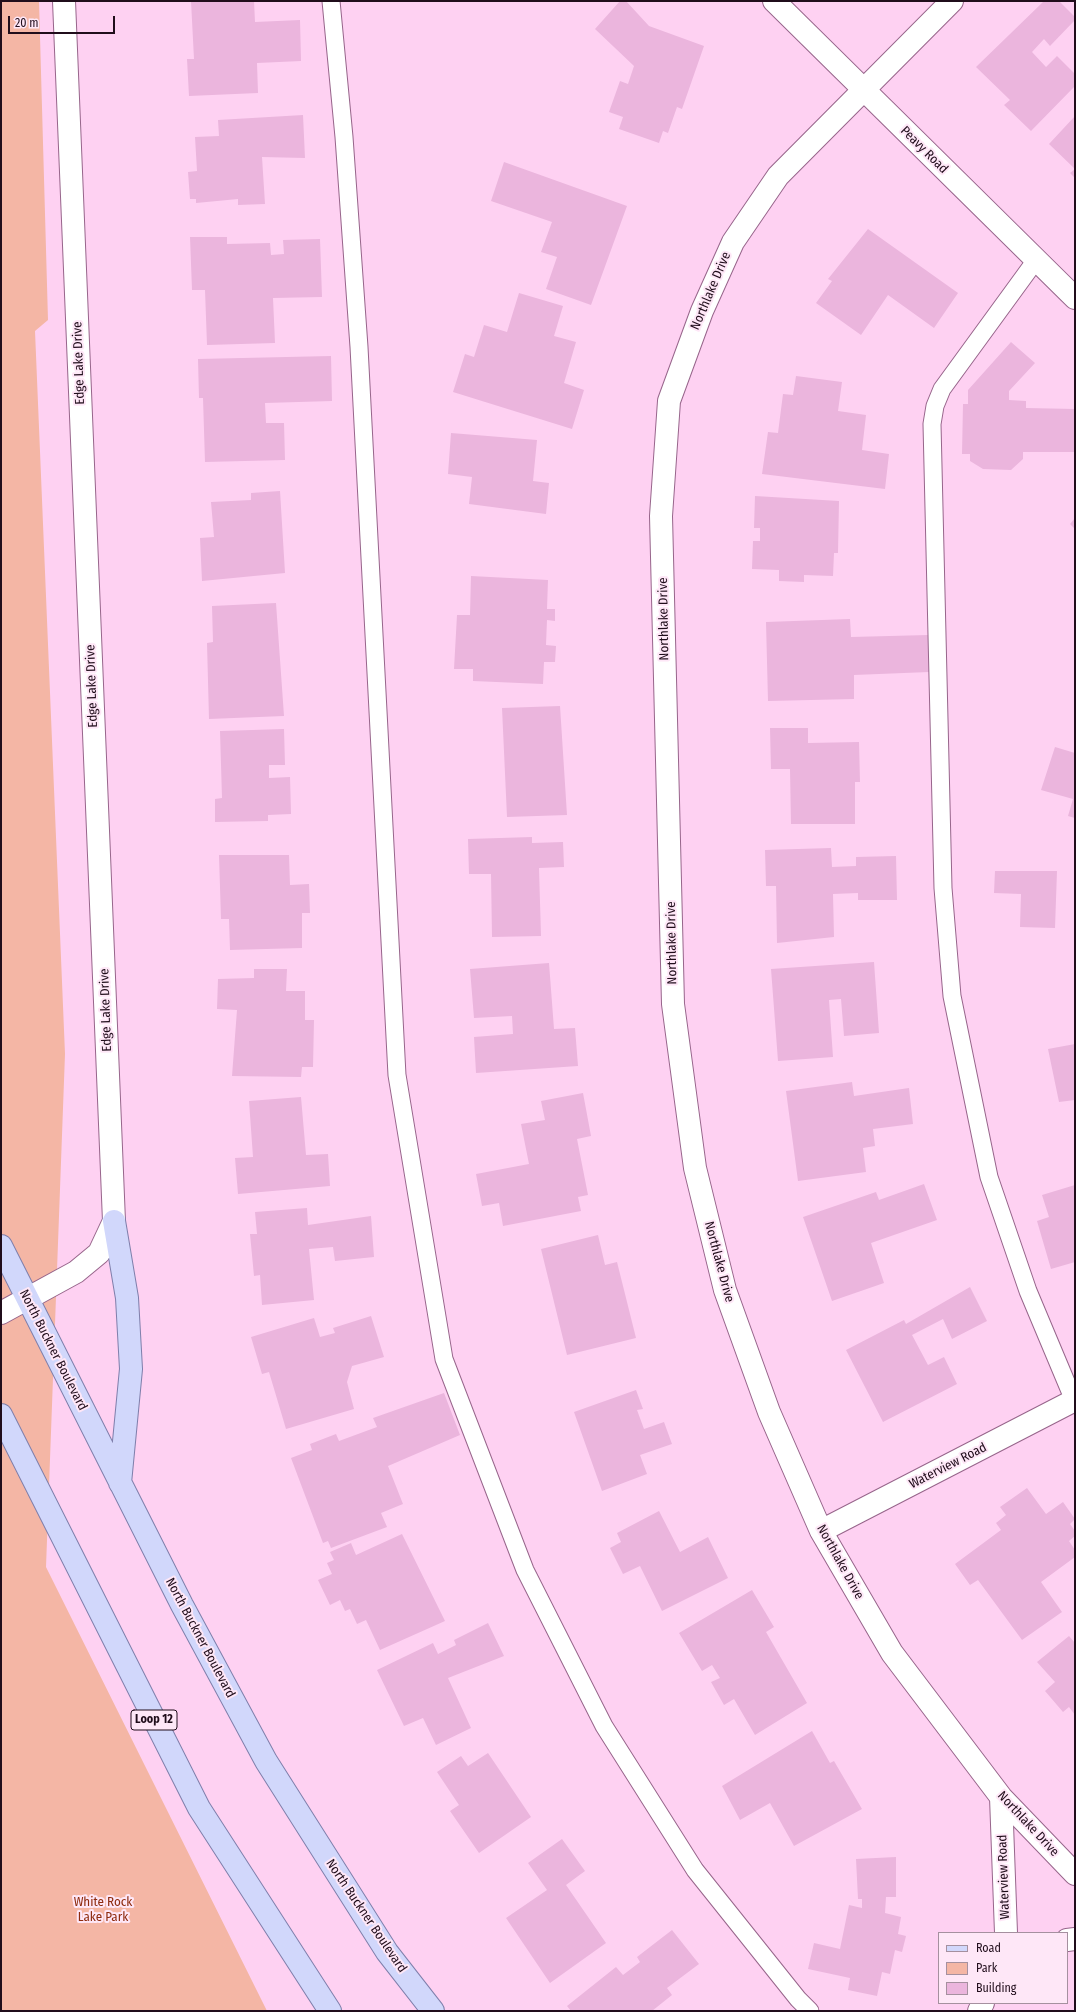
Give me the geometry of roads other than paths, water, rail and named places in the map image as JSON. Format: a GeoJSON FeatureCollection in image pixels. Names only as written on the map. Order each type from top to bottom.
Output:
{"type":"FeatureCollection","features":[{"type":"Feature","properties":{"kind":"main road"},"geometry":{"type":"LineString","coordinates":[[114,1221],[127,1298],[131,1369],[120,1483]]}},
{"type":"Feature","properties":{"kind":"main road","name":"North Buckner Boulevard"},"geometry":{"type":"LineString","coordinates":[[1,1246],[182,1605],[266,1762],[387,1952],[433,2011]]}},
{"type":"Feature","properties":{"kind":"main road","name":"Loop 12"},"geometry":{"type":"LineString","coordinates":[[1,1415],[199,1808],[330,2011]]}},
{"type":"Feature","properties":{"kind":"street","name":"Edge Lake Drive"},"geometry":{"type":"LineString","coordinates":[[1,1313],[76,1272],[99,1253],[114,1221],[64,1]]}},
{"type":"Feature","properties":{"kind":"street","name":"Peavy Road"},"geometry":{"type":"LineString","coordinates":[[774,1],[1075,298]]}},
{"type":"Feature","properties":{"kind":"street","name":"Northlake Drive"},"geometry":{"type":"LineString","coordinates":[[952,1],[778,176],[733,242],[702,311],[669,401],[661,516],[673,1004],[694,1168],[725,1290],[769,1412],[821,1531],[892,1653],[1002,1797],[1075,1874]]}},
{"type":"Feature","properties":{"kind":"street","name":"Waterview Road"},"geometry":{"type":"LineString","coordinates":[[821,1531],[1075,1401]]}},
{"type":"Feature","properties":{"kind":"street","name":"Waterview Road"},"geometry":{"type":"LineString","coordinates":[[1002,1797],[1006,1932]]}},
{"type":"Feature","properties":{"kind":"lane"},"geometry":{"type":"LineString","coordinates":[[330,1],[344,137],[359,347],[397,1075],[444,1359],[526,1570],[604,1726],[694,1870],[798,1999],[810,2011]]}},
{"type":"Feature","properties":{"kind":"lane"},"geometry":{"type":"LineString","coordinates":[[1036,260],[942,389],[935,406],[932,424],[943,888],[952,996],[989,1177],[1028,1291],[1075,1401]]}},
{"type":"Feature","properties":{"kind":"park label","name":"White Rock Lake Park"},"geometry":{"type":"Point","coordinates":[103,1910]}}]}
